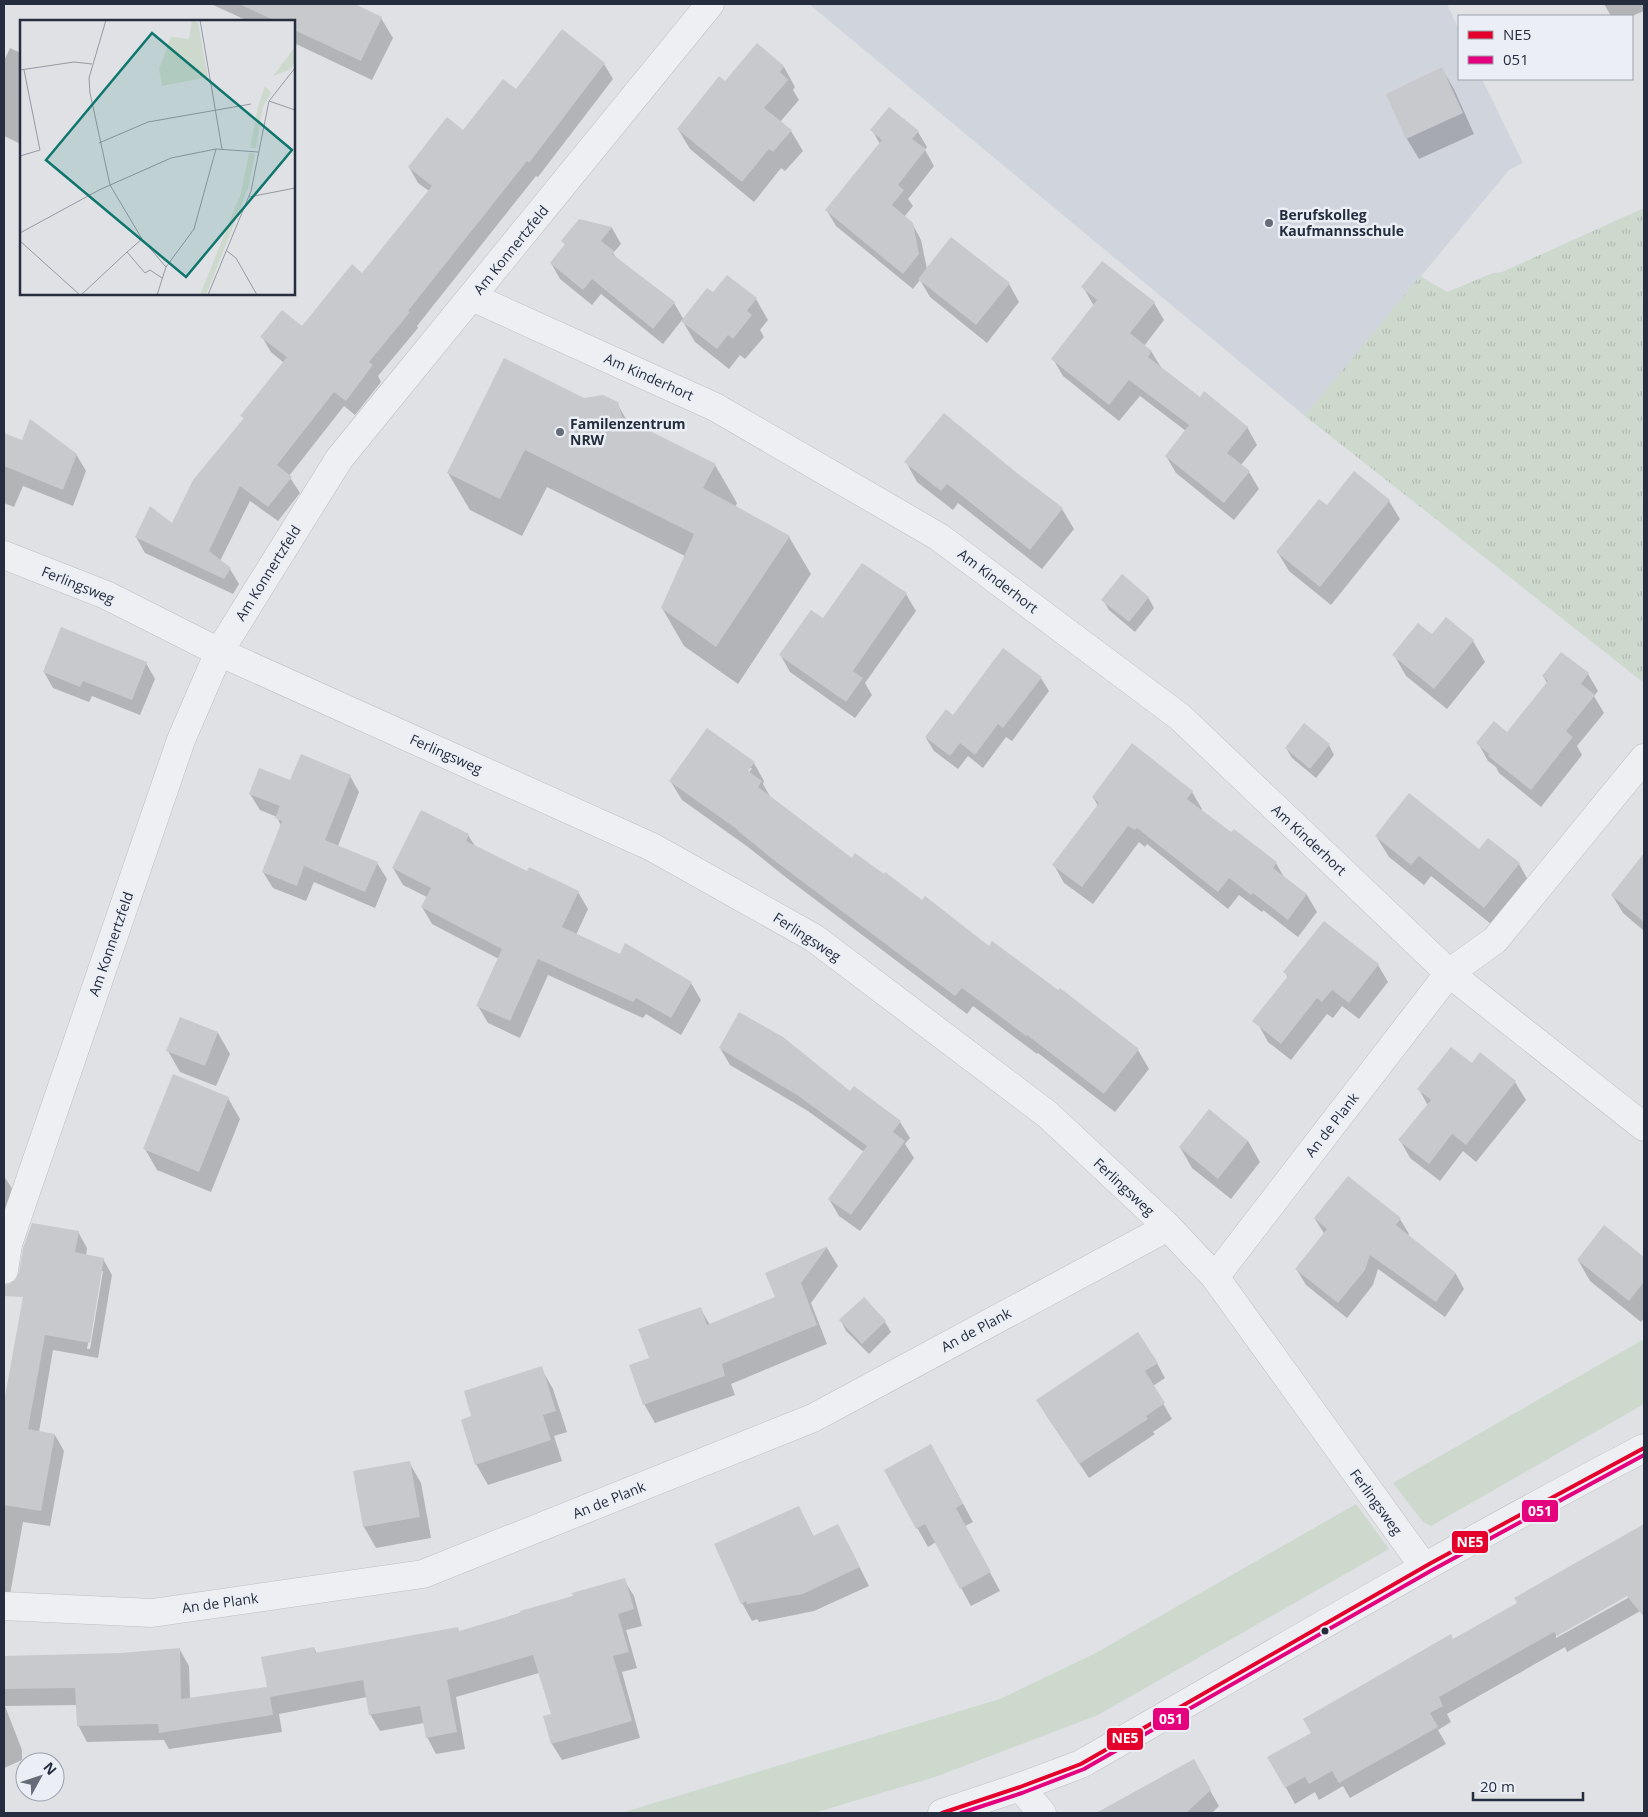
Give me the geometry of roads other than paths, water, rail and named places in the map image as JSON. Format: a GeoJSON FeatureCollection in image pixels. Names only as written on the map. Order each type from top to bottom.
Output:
{"type":"FeatureCollection","features":[{"type":"Feature","properties":{"kind":"street","name":"Am Konnertzfeld"},"geometry":{"type":"LineString","coordinates":[[5,1252],[180,740],[219,652],[339,459],[710,4]]}},
{"type":"Feature","properties":{"kind":"street","name":"Am Kinderhort"},"geometry":{"type":"LineString","coordinates":[[472,297],[715,407],[939,537],[1180,717],[1449,973],[1644,1128]]}},
{"type":"Feature","properties":{"kind":"street","name":"Ferlingsweg"},"geometry":{"type":"LineString","coordinates":[[4,555],[106,595],[219,652],[652,847],[814,938],[1047,1114],[1168,1227],[1215,1277],[1424,1567]]}},
{"type":"Feature","properties":{"kind":"street"},"geometry":{"type":"LineString","coordinates":[[1449,973],[1495,940],[1644,758]]}},
{"type":"Feature","properties":{"kind":"street","name":"An de Plank"},"geometry":{"type":"LineString","coordinates":[[1215,1277],[1449,973]]}},
{"type":"Feature","properties":{"kind":"street","name":"An de Plank"},"geometry":{"type":"LineString","coordinates":[[4,1606],[152,1613],[423,1574],[813,1418],[1168,1227]]}},
{"type":"Feature","properties":{"kind":"street"},"geometry":{"type":"LineString","coordinates":[[942,1813],[1081,1764],[1424,1567],[1547,1498],[1644,1448]]}},
{"type":"Feature","properties":{"kind":"street"},"geometry":{"type":"LineString","coordinates":[[1020,1787],[1042,1813]]}},
{"type":"Feature","properties":{"kind":"place","name":"Berufskolleg Kaufmannsschule"},"geometry":{"type":"Point","coordinates":[1269,223]}},
{"type":"Feature","properties":{"kind":"place","name":"Familenzentrum NRW"},"geometry":{"type":"Point","coordinates":[560,432]}}]}
